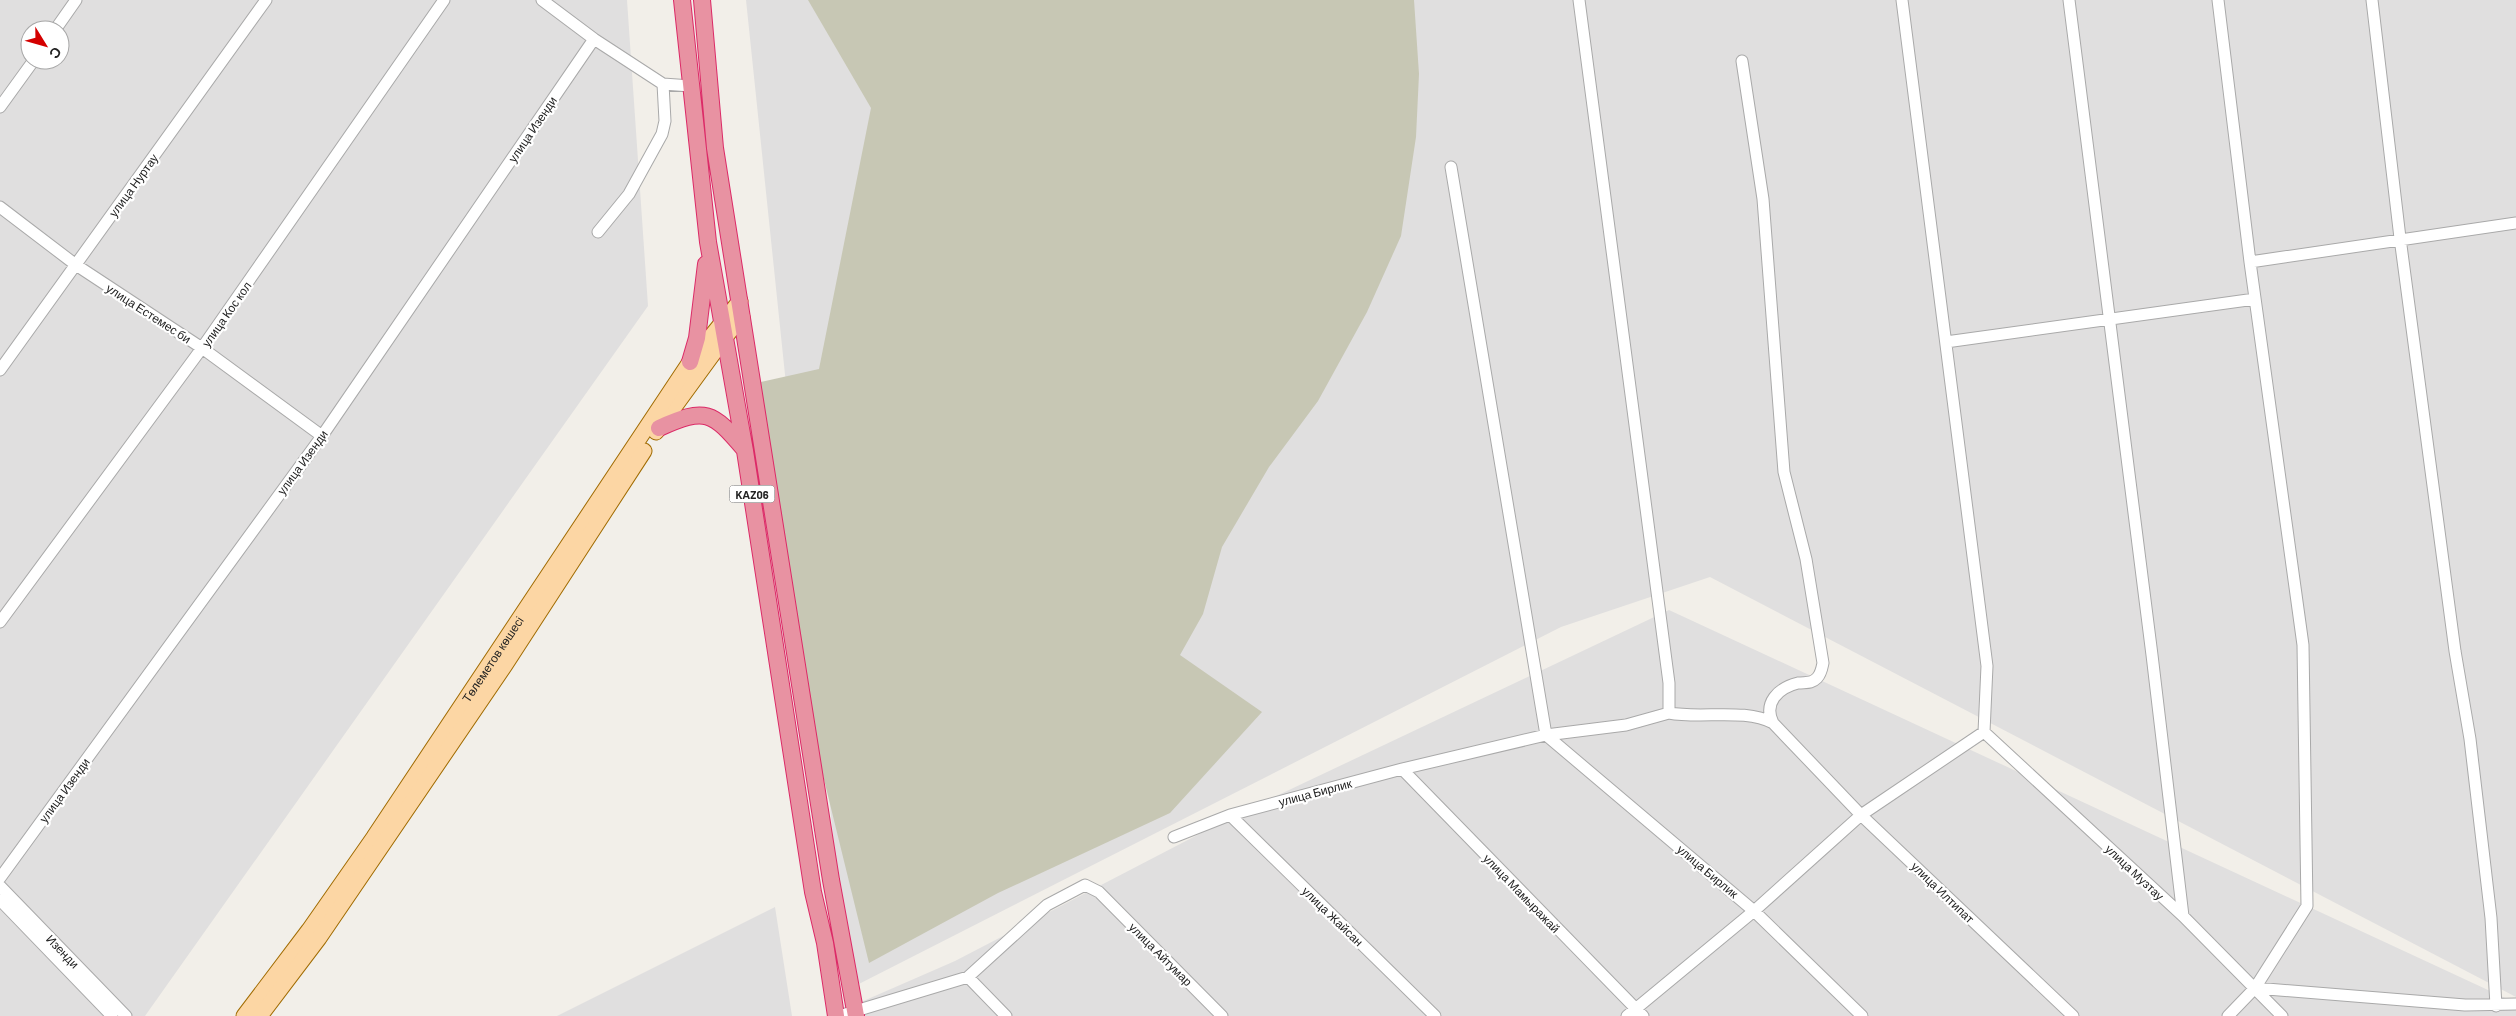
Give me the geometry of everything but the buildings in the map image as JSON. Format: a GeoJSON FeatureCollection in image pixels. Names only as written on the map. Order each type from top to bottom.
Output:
{"type":"FeatureCollection","features":[{"type":"Feature","properties":{"kind":"highway","name":"KАZ06"},"geometry":{"type":"LineString","coordinates":[[682,0],[708,242],[745,450],[812,882],[825,943],[837,1016]]}},
{"type":"Feature","properties":{"kind":"highway","name":"KАZ06"},"geometry":{"type":"LineString","coordinates":[[702,0],[715,148],[831,880],[855,1013]]}},
{"type":"Feature","properties":{"kind":"highway"},"geometry":{"type":"LineString","coordinates":[[690,362],[701,315],[708,242]]}},
{"type":"Feature","properties":{"kind":"highway"},"geometry":{"type":"LineString","coordinates":[[659,428],[689,415],[701,414],[715,419],[725,426],[745,450]]}},
{"type":"Feature","properties":{"kind":"main road","name":"Төлеметов көшесі"},"geometry":{"type":"LineString","coordinates":[[244,1016],[309,930],[374,837],[690,362],[741,309]]}},
{"type":"Feature","properties":{"kind":"main road","name":"Төлеметов көшесі"},"geometry":{"type":"LineString","coordinates":[[260,1016],[319,938],[505,665],[724,328]]}},
{"type":"Feature","properties":{"kind":"street"},"geometry":{"type":"LineString","coordinates":[[62,20],[76,0]]}},
{"type":"Feature","properties":{"kind":"street","name":"улица Нуртау"},"geometry":{"type":"LineString","coordinates":[[0,370],[266,0]]}},
{"type":"Feature","properties":{"kind":"street","name":"улица Кос кол"},"geometry":{"type":"LineString","coordinates":[[0,622],[202,348],[444,0]]}},
{"type":"Feature","properties":{"kind":"street"},"geometry":{"type":"LineString","coordinates":[[542,0],[594,39],[663,84],[691,86]]}},
{"type":"Feature","properties":{"kind":"street"},"geometry":{"type":"LineString","coordinates":[[1579,0],[1668,682],[1669,713],[1688,716],[1759,716],[1773,724]]}},
{"type":"Feature","properties":{"kind":"street"},"geometry":{"type":"LineString","coordinates":[[1635,1013],[1862,815],[1984,732],[1987,666],[1902,0]]}},
{"type":"Feature","properties":{"kind":"street"},"geometry":{"type":"LineString","coordinates":[[2069,0],[2183,916]]}},
{"type":"Feature","properties":{"kind":"street"},"geometry":{"type":"LineString","coordinates":[[2218,0],[2250,262],[2303,646],[2307,906],[2255,988],[2228,1016]]}},
{"type":"Feature","properties":{"kind":"street"},"geometry":{"type":"LineString","coordinates":[[2372,0],[2400,238],[2454,641],[2471,749],[2491,918],[2496,1006]]}},
{"type":"Feature","properties":{"kind":"street","name":"улица Изенди"},"geometry":{"type":"LineString","coordinates":[[0,878],[322,436],[594,39]]}},
{"type":"Feature","properties":{"kind":"street"},"geometry":{"type":"LineString","coordinates":[[1742,61],[1763,199],[1784,472],[1806,559],[1823,663],[1816,679],[1810,682],[1798,683],[1782,691],[1770,704],[1768,713],[1773,724]]}},
{"type":"Feature","properties":{"kind":"street"},"geometry":{"type":"LineString","coordinates":[[0,107],[27,70]]}},
{"type":"Feature","properties":{"kind":"street"},"geometry":{"type":"LineString","coordinates":[[598,232],[629,194],[662,134],[665,121],[663,84]]}},
{"type":"Feature","properties":{"kind":"street"},"geometry":{"type":"LineString","coordinates":[[1452,167],[1546,735]]}},
{"type":"Feature","properties":{"kind":"street","name":"улица Естемес би"},"geometry":{"type":"LineString","coordinates":[[0,207],[76,265],[202,348],[322,436]]}},
{"type":"Feature","properties":{"kind":"street"},"geometry":{"type":"LineString","coordinates":[[2250,262],[2400,238],[2516,223]]}},
{"type":"Feature","properties":{"kind":"street"},"geometry":{"type":"LineString","coordinates":[[1946,342],[2255,299]]}},
{"type":"Feature","properties":{"kind":"street","name":"улица Бирлик"},"geometry":{"type":"LineString","coordinates":[[1174,837],[1230,815],[1402,769],[1546,735],[1626,726],[1669,713]]}},
{"type":"Feature","properties":{"kind":"street","name":"улица Илтипат"},"geometry":{"type":"LineString","coordinates":[[1773,724],[1862,815],[2073,1016]]}},
{"type":"Feature","properties":{"kind":"street","name":"улица Музтау"},"geometry":{"type":"LineString","coordinates":[[1984,732],[2183,916],[2282,1016]]}},
{"type":"Feature","properties":{"kind":"street","name":"улица Бирлик"},"geometry":{"type":"LineString","coordinates":[[1546,735],[1754,910],[1862,1016]]}},
{"type":"Feature","properties":{"kind":"street","name":"улица Мамыражай"},"geometry":{"type":"LineString","coordinates":[[1402,769],[1635,1013]]}},
{"type":"Feature","properties":{"kind":"street","name":"улица Жайсан"},"geometry":{"type":"LineString","coordinates":[[1230,815],[1435,1016]]}},
{"type":"Feature","properties":{"kind":"street","name":"улица Айтумар"},"geometry":{"type":"LineString","coordinates":[[968,977],[1047,905],[1085,885],[1099,892],[1222,1016]]}},
{"type":"Feature","properties":{"kind":"street","name":"Изенди"},"geometry":{"type":"LineString","coordinates":[[0,886],[126,1016]]}},
{"type":"Feature","properties":{"kind":"street","name":"Изенди"},"geometry":{"type":"LineString","coordinates":[[0,900],[112,1016]]}},
{"type":"Feature","properties":{"kind":"street"},"geometry":{"type":"LineString","coordinates":[[837,1016],[855,1013],[968,977],[1006,1016]]}},
{"type":"Feature","properties":{"kind":"street"},"geometry":{"type":"LineString","coordinates":[[2255,988],[2465,1005],[2496,1006],[2516,1004]]}},
{"type":"Feature","properties":{"kind":"street"},"geometry":{"type":"LineString","coordinates":[[2465,1005],[2477,1016]]}},
{"type":"Feature","properties":{"kind":"shaded area"},"geometry":{"type":"Polygon","coordinates":[[[0,0],[627,0],[648,306],[145,1016],[0,1016],[0,0]]]}},
{"type":"Feature","properties":{"kind":"shaded area"},"geometry":{"type":"Polygon","coordinates":[[[746,0],[2516,0],[2516,997],[1710,577],[1561,627],[849,989],[746,0]]]}},
{"type":"Feature","properties":{"kind":"shaded area"},"geometry":{"type":"Polygon","coordinates":[[[808,0],[1414,0],[1419,74],[1416,137],[1401,236],[1367,312],[1318,401],[1269,467],[1222,547],[1203,614],[1180,655],[1262,712],[1170,813],[998,893],[869,963],[804,698],[752,384],[819,369],[871,108],[808,0]]]}},
{"type":"Feature","properties":{"kind":"shaded area"},"geometry":{"type":"Polygon","coordinates":[[[1669,610],[2516,1003],[2516,1016],[829,1016],[955,961],[1232,817],[1669,610]]]}},
{"type":"Feature","properties":{"kind":"shaded area"},"geometry":{"type":"Polygon","coordinates":[[[775,907],[792,1016],[557,1016],[775,907]]]}}]}
